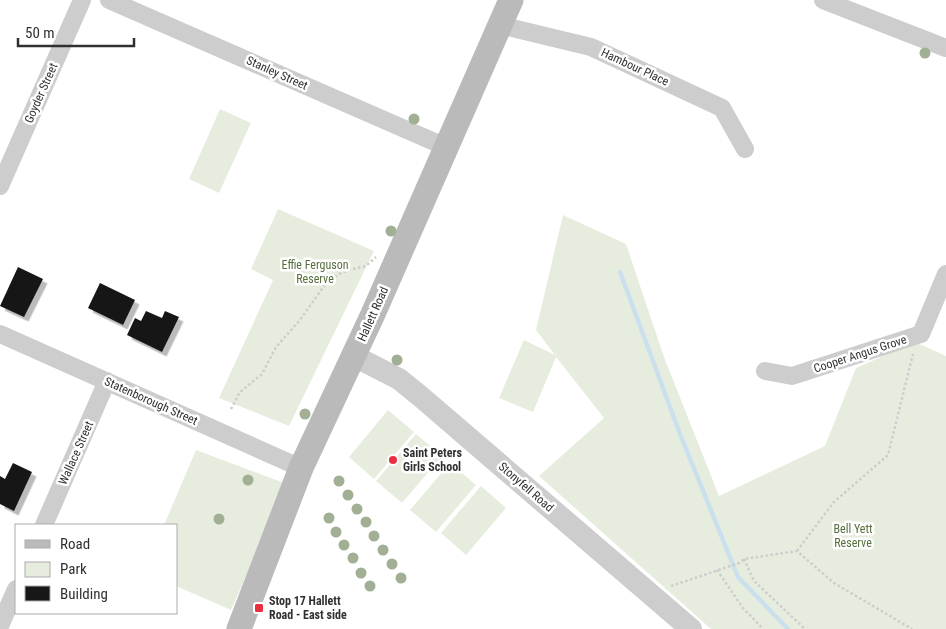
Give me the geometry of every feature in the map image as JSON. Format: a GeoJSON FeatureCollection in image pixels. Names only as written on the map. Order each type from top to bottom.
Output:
{"type":"FeatureCollection","features":[{"type":"Feature","properties":{"kind":"main road","name":"Hallett Road"},"geometry":{"type":"LineString","coordinates":[[239,629],[301,468],[354,356],[511,0]]}},
{"type":"Feature","properties":{"kind":"street","name":"Goyder Street"},"geometry":{"type":"LineString","coordinates":[[0,186],[82,0]]}},
{"type":"Feature","properties":{"kind":"street","name":"Stanley Street"},"geometry":{"type":"LineString","coordinates":[[109,0],[446,148]]}},
{"type":"Feature","properties":{"kind":"street"},"geometry":{"type":"LineString","coordinates":[[823,0],[946,48]]}},
{"type":"Feature","properties":{"kind":"street","name":"Hambour Place"},"geometry":{"type":"LineString","coordinates":[[500,25],[592,47],[722,108],[745,148]]}},
{"type":"Feature","properties":{"kind":"street","name":"Cooper Angus Grove"},"geometry":{"type":"LineString","coordinates":[[765,371],[792,376],[921,334],[946,274]]}},
{"type":"Feature","properties":{"kind":"street","name":"Statenborough Street"},"geometry":{"type":"LineString","coordinates":[[0,334],[301,468]]}},
{"type":"Feature","properties":{"kind":"street","name":"Stonyfell Road"},"geometry":{"type":"LineString","coordinates":[[354,356],[399,378],[691,629]]}},
{"type":"Feature","properties":{"kind":"street","name":"Wallace Street"},"geometry":{"type":"LineString","coordinates":[[44,524],[107,382]]}},
{"type":"Feature","properties":{"kind":"street"},"geometry":{"type":"LineString","coordinates":[[0,626],[15,591]]}},
{"type":"Feature","properties":{"kind":"path"},"geometry":{"type":"LineString","coordinates":[[231,409],[240,392],[262,374],[276,347],[300,320],[324,286],[339,274],[366,266],[377,256]]}},
{"type":"Feature","properties":{"kind":"path"},"geometry":{"type":"LineString","coordinates":[[669,586],[739,563],[744,559],[797,551],[834,502],[888,455],[912,358],[921,334]]}},
{"type":"Feature","properties":{"kind":"path"},"geometry":{"type":"LineString","coordinates":[[797,551],[834,582],[912,629]]}},
{"type":"Feature","properties":{"kind":"path"},"geometry":{"type":"LineString","coordinates":[[744,559],[754,581],[805,629]]}},
{"type":"Feature","properties":{"kind":"path"},"geometry":{"type":"LineString","coordinates":[[717,570],[743,608],[763,629]]}},
{"type":"Feature","properties":{"kind":"green space"},"geometry":{"type":"Polygon","coordinates":[[[220,109],[251,123],[219,193],[189,179],[220,109]]]}},
{"type":"Feature","properties":{"kind":"green space","name":"Effie Ferguson Reserve"},"geometry":{"type":"Polygon","coordinates":[[[278,209],[374,251],[289,426],[219,398],[273,280],[251,269],[278,209]]]}},
{"type":"Feature","properties":{"kind":"green space","name":"Bell Yett Reserve"},"geometry":{"type":"Polygon","coordinates":[[[563,215],[626,244],[664,357],[719,496],[825,446],[856,368],[915,342],[946,356],[946,629],[711,629],[539,476],[604,418],[556,357],[533,412],[499,398],[524,340],[555,355],[536,330],[563,215]]]}},
{"type":"Feature","properties":{"kind":"green space"},"geometry":{"type":"Polygon","coordinates":[[[388,410],[414,432],[374,479],[349,457],[388,410]]]}},
{"type":"Feature","properties":{"kind":"green space"},"geometry":{"type":"Polygon","coordinates":[[[416,434],[442,456],[402,503],[376,481],[416,434]]]}},
{"type":"Feature","properties":{"kind":"green space"},"geometry":{"type":"Polygon","coordinates":[[[196,450],[287,484],[231,610],[178,587],[178,524],[164,524],[196,450]]]}},
{"type":"Feature","properties":{"kind":"green space"},"geometry":{"type":"Polygon","coordinates":[[[450,463],[476,485],[436,532],[410,510],[450,463]]]}},
{"type":"Feature","properties":{"kind":"green space"},"geometry":{"type":"Polygon","coordinates":[[[481,486],[506,508],[466,555],[441,533],[481,486]]]}},
{"type":"Feature","properties":{"kind":"building"},"geometry":{"type":"Polygon","coordinates":[[[18,267],[43,279],[24,317],[0,306],[18,267]]]}},
{"type":"Feature","properties":{"kind":"building"},"geometry":{"type":"Polygon","coordinates":[[[100,283],[135,300],[123,325],[88,308],[100,283]]]}},
{"type":"Feature","properties":{"kind":"building"},"geometry":{"type":"Polygon","coordinates":[[[146,311],[162,318],[165,311],[179,317],[162,352],[127,335],[135,318],[141,321],[146,311]]]}},
{"type":"Feature","properties":{"kind":"building"},"geometry":{"type":"Polygon","coordinates":[[[13,463],[32,472],[14,511],[0,504],[0,476],[5,479],[13,463]]]}},
{"type":"Feature","properties":{"kind":"waterway"},"geometry":{"type":"LineString","coordinates":[[620,272],[680,434],[738,577],[788,629]]}},
{"type":"Feature","properties":{"kind":"place","name":"Saint Peters Girls School"},"geometry":{"type":"Point","coordinates":[393,460]}},
{"type":"Feature","properties":{"kind":"place","name":"Stop 17 Hallett Road - East side"},"geometry":{"type":"Point","coordinates":[259,608]}}]}
